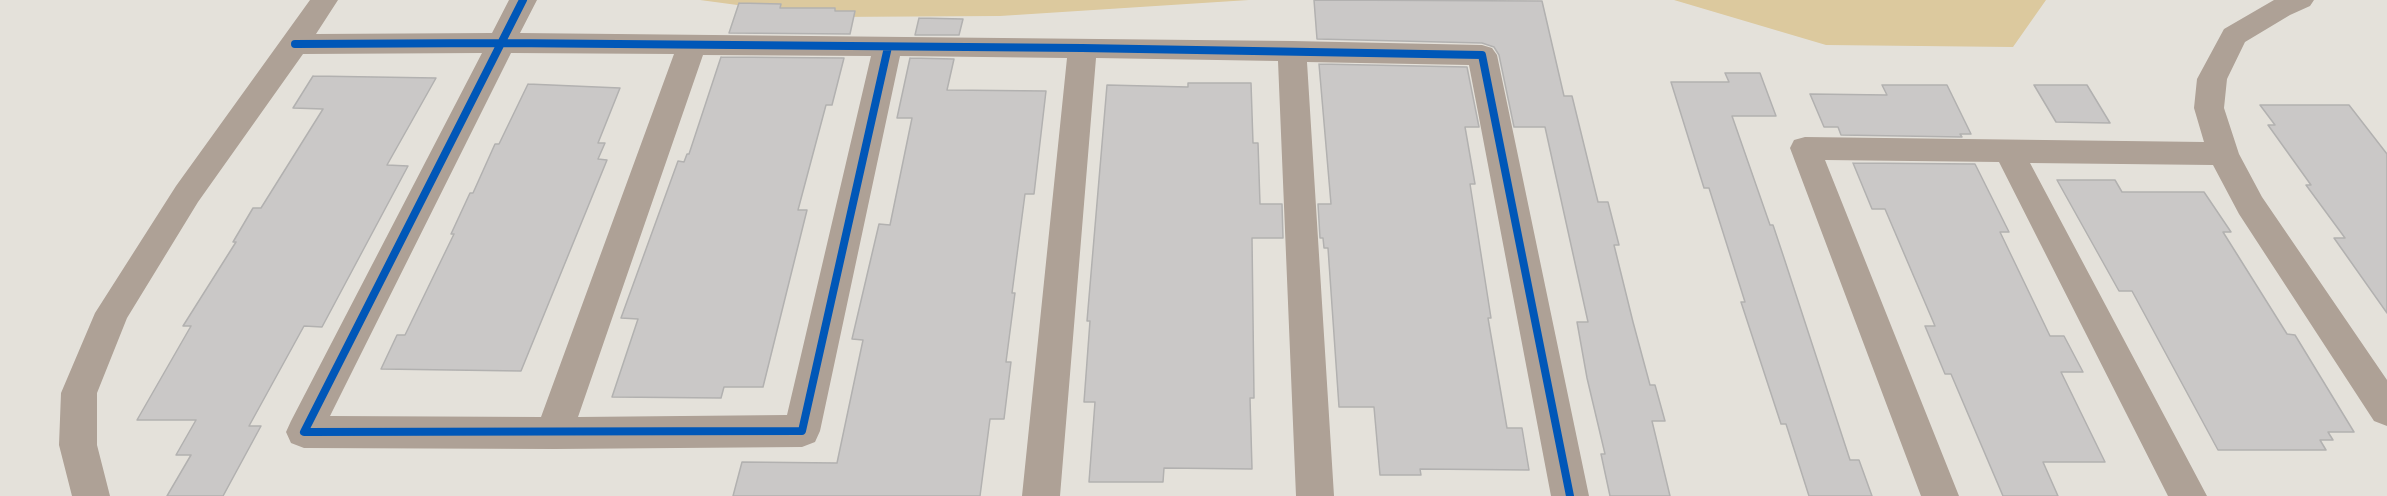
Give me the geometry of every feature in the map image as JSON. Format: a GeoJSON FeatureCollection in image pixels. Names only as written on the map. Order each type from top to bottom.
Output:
{"type":"FeatureCollection","features":[{"type":"Feature","properties":{"kind":"street"},"geometry":{"type":"LineString","coordinates":[[91,496],[78,445],[80,393],[112,313],[187,194],[324,0]]}},
{"type":"Feature","properties":{"kind":"street"},"geometry":{"type":"LineString","coordinates":[[523,0],[304,432],[554,434],[802,431],[888,47]]}},
{"type":"Feature","properties":{"kind":"street"},"geometry":{"type":"LineString","coordinates":[[2300,0],[2280,8],[2234,36],[2212,79],[2209,108],[2223,154],[2250,204],[2387,410]]}},
{"type":"Feature","properties":{"kind":"street"},"geometry":{"type":"LineString","coordinates":[[295,44],[502,43],[1082,48],[1482,55],[1570,496]]}},
{"type":"Feature","properties":{"kind":"street"},"geometry":{"type":"LineString","coordinates":[[554,434],[691,46]]}},
{"type":"Feature","properties":{"kind":"street"},"geometry":{"type":"LineString","coordinates":[[1041,496],[1082,48]]}},
{"type":"Feature","properties":{"kind":"street"},"geometry":{"type":"LineString","coordinates":[[1292,51],[1315,496]]}},
{"type":"Feature","properties":{"kind":"street"},"geometry":{"type":"LineString","coordinates":[[1940,496],[1805,148],[2009,153],[2223,154]]}},
{"type":"Feature","properties":{"kind":"street"},"geometry":{"type":"LineString","coordinates":[[2009,153],[2188,496]]}},
{"type":"Feature","properties":{"kind":"shaded area"},"geometry":{"type":"Polygon","coordinates":[[[700,0],[1249,0],[1000,16],[827,17],[700,0]]]}},
{"type":"Feature","properties":{"kind":"shaded area"},"geometry":{"type":"Polygon","coordinates":[[[1674,0],[2046,0],[2013,47],[1826,45],[1674,0]]]}},
{"type":"Feature","properties":{"kind":"building"},"geometry":{"type":"Polygon","coordinates":[[[1314,0],[1542,1],[1564,96],[1572,96],[1598,202],[1608,202],[1619,245],[1614,245],[1633,322],[1650,385],[1655,385],[1665,421],[1652,421],[1670,496],[1610,496],[1601,454],[1605,454],[1587,378],[1577,322],[1588,322],[1545,127],[1514,127],[1499,55],[1494,47],[1482,43],[1317,39],[1314,0]]]}},
{"type":"Feature","properties":{"kind":"building"},"geometry":{"type":"Polygon","coordinates":[[[739,3],[781,4],[780,8],[835,8],[835,11],[855,11],[850,34],[729,33],[739,3]]]}},
{"type":"Feature","properties":{"kind":"building"},"geometry":{"type":"Polygon","coordinates":[[[919,18],[963,19],[959,35],[915,35],[919,18]]]}},
{"type":"Feature","properties":{"kind":"building"},"geometry":{"type":"Polygon","coordinates":[[[721,57],[844,58],[832,105],[826,105],[798,210],[807,210],[763,387],[724,387],[721,398],[612,397],[638,319],[621,318],[678,161],[684,162],[689,154],[721,57]]]}},
{"type":"Feature","properties":{"kind":"building"},"geometry":{"type":"Polygon","coordinates":[[[910,58],[954,59],[947,90],[1046,91],[1034,194],[1025,194],[1012,293],[1015,293],[1006,362],[1011,362],[1004,419],[990,419],[980,496],[733,496],[742,462],[837,463],[863,340],[852,339],[879,224],[890,225],[912,118],[897,118],[910,58]]]}},
{"type":"Feature","properties":{"kind":"building"},"geometry":{"type":"Polygon","coordinates":[[[1319,64],[1467,67],[1479,127],[1465,127],[1475,184],[1470,184],[1491,318],[1488,318],[1507,428],[1522,428],[1529,470],[1420,469],[1421,475],[1380,475],[1374,407],[1339,407],[1328,248],[1324,248],[1323,238],[1320,238],[1318,204],[1331,204],[1319,64]]]}},
{"type":"Feature","properties":{"kind":"building"},"geometry":{"type":"Polygon","coordinates":[[[1725,73],[1760,73],[1776,116],[1732,116],[1770,225],[1773,225],[1850,460],[1859,460],[1872,496],[1809,496],[1786,424],[1781,424],[1741,302],[1745,302],[1709,188],[1704,188],[1671,82],[1729,82],[1725,73]]]}},
{"type":"Feature","properties":{"kind":"building"},"geometry":{"type":"Polygon","coordinates":[[[313,76],[436,78],[387,165],[408,166],[322,327],[304,326],[249,426],[261,426],[223,496],[167,496],[191,455],[176,455],[196,420],[137,420],[191,326],[183,326],[236,242],[233,242],[253,208],[261,208],[323,109],[293,108],[313,76]]]}},
{"type":"Feature","properties":{"kind":"building"},"geometry":{"type":"Polygon","coordinates":[[[1188,83],[1251,83],[1253,143],[1258,143],[1260,204],[1282,204],[1283,238],[1252,238],[1254,398],[1250,398],[1252,469],[1164,468],[1163,482],[1089,482],[1095,402],[1084,402],[1090,321],[1087,321],[1107,85],[1188,87],[1188,83]]]}},
{"type":"Feature","properties":{"kind":"building"},"geometry":{"type":"Polygon","coordinates":[[[528,84],[620,88],[598,143],[605,143],[598,159],[607,160],[521,371],[381,369],[397,335],[405,335],[454,234],[451,234],[470,193],[473,193],[495,144],[499,144],[528,84]]]}},
{"type":"Feature","properties":{"kind":"building"},"geometry":{"type":"Polygon","coordinates":[[[1882,85],[1947,85],[1971,134],[1960,134],[1962,137],[1841,135],[1838,127],[1824,127],[1810,94],[1887,95],[1882,85]]]}},
{"type":"Feature","properties":{"kind":"building"},"geometry":{"type":"Polygon","coordinates":[[[2034,85],[2087,85],[2110,123],[2056,122],[2034,85]]]}},
{"type":"Feature","properties":{"kind":"building"},"geometry":{"type":"Polygon","coordinates":[[[2260,105],[2349,105],[2387,154],[2387,313],[2334,238],[2345,238],[2306,185],[2311,185],[2268,125],[2275,125],[2260,105]]]}},
{"type":"Feature","properties":{"kind":"building"},"geometry":{"type":"Polygon","coordinates":[[[1853,163],[1975,164],[2009,232],[2000,232],[2050,336],[2064,336],[2083,372],[2061,372],[2105,462],[2043,462],[2058,496],[2003,496],[1951,374],[1945,374],[1925,326],[1935,326],[1885,209],[1872,209],[1853,163]]]}},
{"type":"Feature","properties":{"kind":"building"},"geometry":{"type":"Polygon","coordinates":[[[2057,180],[2115,180],[2122,192],[2204,192],[2231,232],[2223,232],[2287,334],[2295,335],[2354,432],[2328,432],[2333,440],[2320,440],[2326,450],[2218,450],[2132,291],[2119,291],[2057,180]]]}},
{"type":"Feature","properties":{"kind":"cycle path"},"geometry":{"type":"LineString","coordinates":[[523,0],[304,432],[802,431],[888,47]]}},
{"type":"Feature","properties":{"kind":"cycle path"},"geometry":{"type":"LineString","coordinates":[[295,44],[502,43],[1082,48],[1482,55],[1570,496]]}}]}
